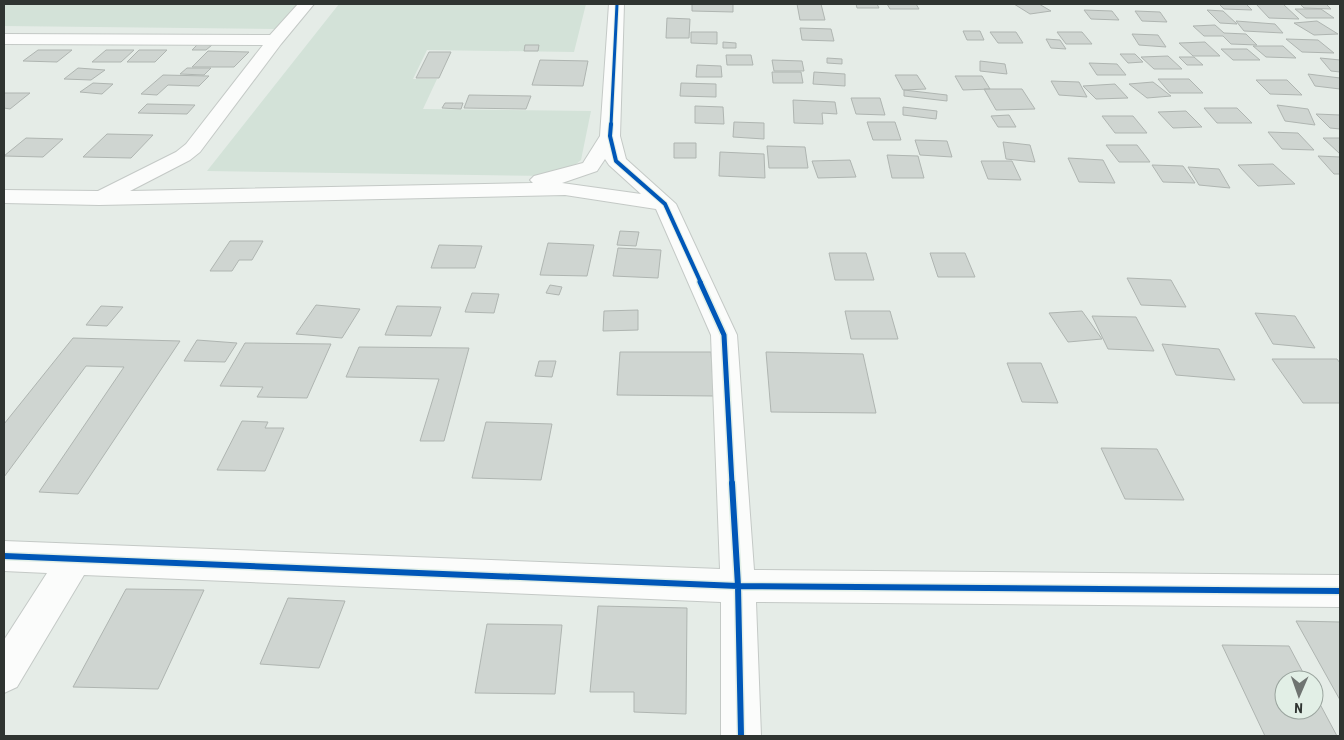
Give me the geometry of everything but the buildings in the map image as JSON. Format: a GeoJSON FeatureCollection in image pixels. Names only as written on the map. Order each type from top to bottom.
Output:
{"type":"FeatureCollection","features":[{"type":"Feature","properties":{"kind":"street"},"geometry":{"type":"LineString","coordinates":[[99,198],[183,156],[193,148],[275,40],[306,4]]}},
{"type":"Feature","properties":{"kind":"street"},"geometry":{"type":"LineString","coordinates":[[617,4],[610,136],[616,161],[665,204],[724,335],[738,586],[741,736]]}},
{"type":"Feature","properties":{"kind":"street"},"geometry":{"type":"LineString","coordinates":[[4,38],[275,40]]}},
{"type":"Feature","properties":{"kind":"street"},"geometry":{"type":"LineString","coordinates":[[455,189],[555,178],[590,167],[610,136]]}},
{"type":"Feature","properties":{"kind":"street"},"geometry":{"type":"LineString","coordinates":[[4,197],[99,198],[455,189],[565,189],[665,204]]}},
{"type":"Feature","properties":{"kind":"street"},"geometry":{"type":"LineString","coordinates":[[4,556],[738,586],[1340,591]]}},
{"type":"Feature","properties":{"kind":"street"},"geometry":{"type":"LineString","coordinates":[[4,674],[75,559]]}},
{"type":"Feature","properties":{"kind":"shaded area"},"geometry":{"type":"Polygon","coordinates":[[[4,4],[298,4],[275,29],[4,26],[4,4]]]}},
{"type":"Feature","properties":{"kind":"shaded area"},"geometry":{"type":"Polygon","coordinates":[[[339,4],[586,4],[574,52],[427,50],[413,79],[437,79],[423,109],[591,111],[581,160],[570,169],[550,176],[207,171],[339,4]]]}},
{"type":"Feature","properties":{"kind":"cycle path"},"geometry":{"type":"LineString","coordinates":[[617,4],[610,136],[616,161],[665,204],[724,335],[738,586],[741,736]]}},
{"type":"Feature","properties":{"kind":"cycle path"},"geometry":{"type":"LineString","coordinates":[[4,556],[738,586],[1340,591]]}}]}
